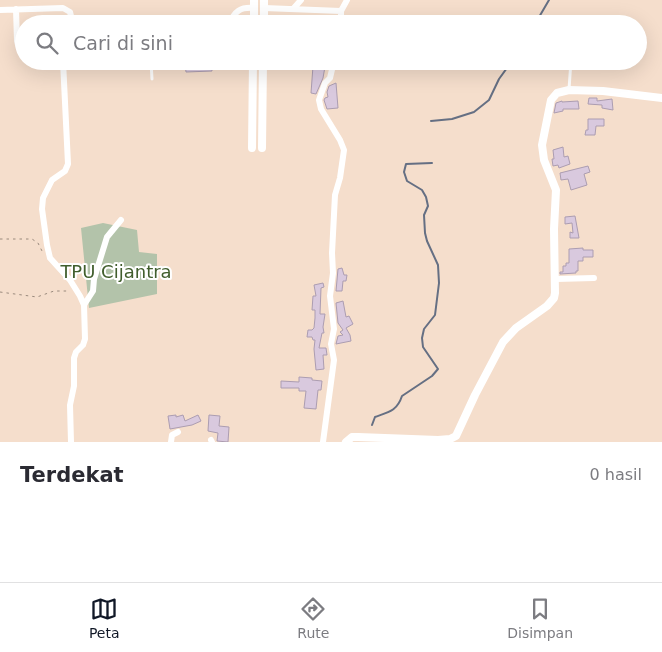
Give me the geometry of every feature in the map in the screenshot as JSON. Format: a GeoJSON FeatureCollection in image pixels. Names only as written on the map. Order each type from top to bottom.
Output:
{"type":"FeatureCollection","features":[{"type":"Feature","properties":{"kind":"street"},"geometry":{"type":"LineString","coordinates":[[293,9],[301,0]]}},
{"type":"Feature","properties":{"kind":"street"},"geometry":{"type":"LineString","coordinates":[[341,15],[347,0]]}},
{"type":"Feature","properties":{"kind":"street"},"geometry":{"type":"LineString","coordinates":[[233,15],[242,8],[254,4]]}},
{"type":"Feature","properties":{"kind":"street"},"geometry":{"type":"LineString","coordinates":[[264,4],[293,9],[341,11]]}},
{"type":"Feature","properties":{"kind":"street"},"geometry":{"type":"LineString","coordinates":[[0,10],[64,8],[70,12],[71,15]]}},
{"type":"Feature","properties":{"kind":"street"},"geometry":{"type":"LineString","coordinates":[[16,9],[16,15]]}},
{"type":"Feature","properties":{"kind":"street"},"geometry":{"type":"LineString","coordinates":[[64,70],[68,164],[65,171],[55,177],[49,186],[43,198],[42,209],[46,245],[50,258],[77,291],[84,305],[85,339],[74,358],[74,386],[70,405],[71,442]]}},
{"type":"Feature","properties":{"kind":"street"},"geometry":{"type":"LineString","coordinates":[[323,442],[334,360],[331,344],[334,327],[330,296],[333,273],[335,196],[344,150],[321,109],[319,100],[332,70]]}},
{"type":"Feature","properties":{"kind":"street"},"geometry":{"type":"LineString","coordinates":[[252,148],[253,72],[263,72],[262,148]]}},
{"type":"Feature","properties":{"kind":"street"},"geometry":{"type":"LineString","coordinates":[[346,442],[352,437],[438,440],[450,439],[456,436],[503,342],[516,328],[551,302],[555,293],[556,279],[554,229],[556,190],[544,160],[542,140],[551,100],[557,93],[569,90],[603,91],[662,98]]}},
{"type":"Feature","properties":{"kind":"street"},"geometry":{"type":"LineString","coordinates":[[84,305],[93,292],[94,279],[107,237],[121,220]]}},
{"type":"Feature","properties":{"kind":"street"},"geometry":{"type":"LineString","coordinates":[[556,279],[594,278]]}},
{"type":"Feature","properties":{"kind":"street"},"geometry":{"type":"LineString","coordinates":[[171,442],[172,435],[178,432]]}},
{"type":"Feature","properties":{"kind":"lane"},"geometry":{"type":"LineString","coordinates":[[151,70],[152,80]]}},
{"type":"Feature","properties":{"kind":"lane"},"geometry":{"type":"LineString","coordinates":[[569,90],[570,70]]}},
{"type":"Feature","properties":{"kind":"path"},"geometry":{"type":"LineString","coordinates":[[0,239],[32,239],[38,243],[41,250],[50,258]]}},
{"type":"Feature","properties":{"kind":"path"},"geometry":{"type":"LineString","coordinates":[[0,292],[37,297],[54,291],[77,291]]}},
{"type":"Feature","properties":{"kind":"green space","name":"TPU Cijantra"},"geometry":{"type":"Polygon","coordinates":[[[103,223],[137,230],[139,252],[157,254],[157,294],[89,308],[81,228],[103,223]]]}},
{"type":"Feature","properties":{"kind":"building"},"geometry":{"type":"Polygon","coordinates":[[[186,70],[212,71],[186,72],[186,70]]]}},
{"type":"Feature","properties":{"kind":"building"},"geometry":{"type":"Polygon","coordinates":[[[313,70],[324,70],[316,94],[311,93],[313,70]]]}},
{"type":"Feature","properties":{"kind":"building"},"geometry":{"type":"Polygon","coordinates":[[[336,83],[338,108],[327,109],[324,100],[328,97],[329,86],[336,83]]]}},
{"type":"Feature","properties":{"kind":"building"},"geometry":{"type":"Polygon","coordinates":[[[589,98],[597,98],[597,101],[612,99],[613,110],[602,108],[602,105],[588,104],[589,98]]]}},
{"type":"Feature","properties":{"kind":"building"},"geometry":{"type":"Polygon","coordinates":[[[578,101],[579,109],[563,109],[563,111],[554,113],[556,103],[578,101]]]}},
{"type":"Feature","properties":{"kind":"building"},"geometry":{"type":"Polygon","coordinates":[[[588,119],[604,119],[604,126],[596,126],[595,135],[585,135],[586,130],[588,130],[588,119]]]}},
{"type":"Feature","properties":{"kind":"building"},"geometry":{"type":"Polygon","coordinates":[[[563,147],[564,157],[568,156],[570,164],[559,168],[558,165],[553,166],[553,150],[563,147]]]}},
{"type":"Feature","properties":{"kind":"building"},"geometry":{"type":"Polygon","coordinates":[[[588,166],[590,172],[584,174],[587,185],[571,190],[568,179],[561,180],[560,173],[588,166]]]}},
{"type":"Feature","properties":{"kind":"building"},"geometry":{"type":"Polygon","coordinates":[[[575,216],[579,238],[570,238],[570,232],[573,233],[572,223],[565,224],[565,217],[575,216]]]}},
{"type":"Feature","properties":{"kind":"building"},"geometry":{"type":"Polygon","coordinates":[[[583,248],[583,250],[593,250],[593,257],[583,257],[583,261],[578,261],[578,271],[576,273],[560,274],[560,272],[563,272],[563,266],[569,263],[569,249],[583,248]]]}},
{"type":"Feature","properties":{"kind":"building"},"geometry":{"type":"Polygon","coordinates":[[[342,268],[344,275],[347,275],[346,281],[343,281],[342,291],[336,291],[338,269],[342,268]]]}},
{"type":"Feature","properties":{"kind":"building"},"geometry":{"type":"Polygon","coordinates":[[[323,283],[324,287],[321,288],[320,314],[325,314],[324,333],[322,333],[319,348],[326,348],[327,355],[323,355],[324,369],[316,370],[315,340],[312,337],[307,337],[308,330],[314,328],[315,310],[312,310],[313,296],[316,296],[314,285],[323,283]]]}},
{"type":"Feature","properties":{"kind":"building"},"geometry":{"type":"Polygon","coordinates":[[[343,301],[346,317],[349,316],[353,324],[346,328],[351,341],[336,344],[338,336],[343,335],[340,332],[343,330],[338,323],[336,303],[343,301]]]}},
{"type":"Feature","properties":{"kind":"building"},"geometry":{"type":"Polygon","coordinates":[[[299,377],[322,381],[321,390],[318,390],[316,409],[304,408],[306,391],[299,391],[299,388],[281,388],[281,381],[299,382],[299,377]]]}},
{"type":"Feature","properties":{"kind":"building"},"geometry":{"type":"Polygon","coordinates":[[[176,415],[176,417],[183,415],[185,421],[198,415],[201,421],[192,425],[170,429],[168,416],[176,415]]]}},
{"type":"Feature","properties":{"kind":"building"},"geometry":{"type":"Polygon","coordinates":[[[209,415],[220,416],[219,426],[229,427],[228,442],[217,441],[218,433],[208,431],[209,415]]]}},
{"type":"Feature","properties":{"kind":"waterway"},"geometry":{"type":"LineString","coordinates":[[540,15],[549,0]]}},
{"type":"Feature","properties":{"kind":"waterway"},"geometry":{"type":"LineString","coordinates":[[431,121],[452,119],[474,112],[489,100],[506,70]]}},
{"type":"Feature","properties":{"kind":"waterway"},"geometry":{"type":"LineString","coordinates":[[372,425],[375,417],[395,408],[402,396],[432,376],[438,369],[423,347],[422,338],[424,329],[435,315],[439,283],[438,265],[425,233],[424,215],[428,206],[422,190],[407,181],[404,172],[406,164],[432,163]]}}]}
